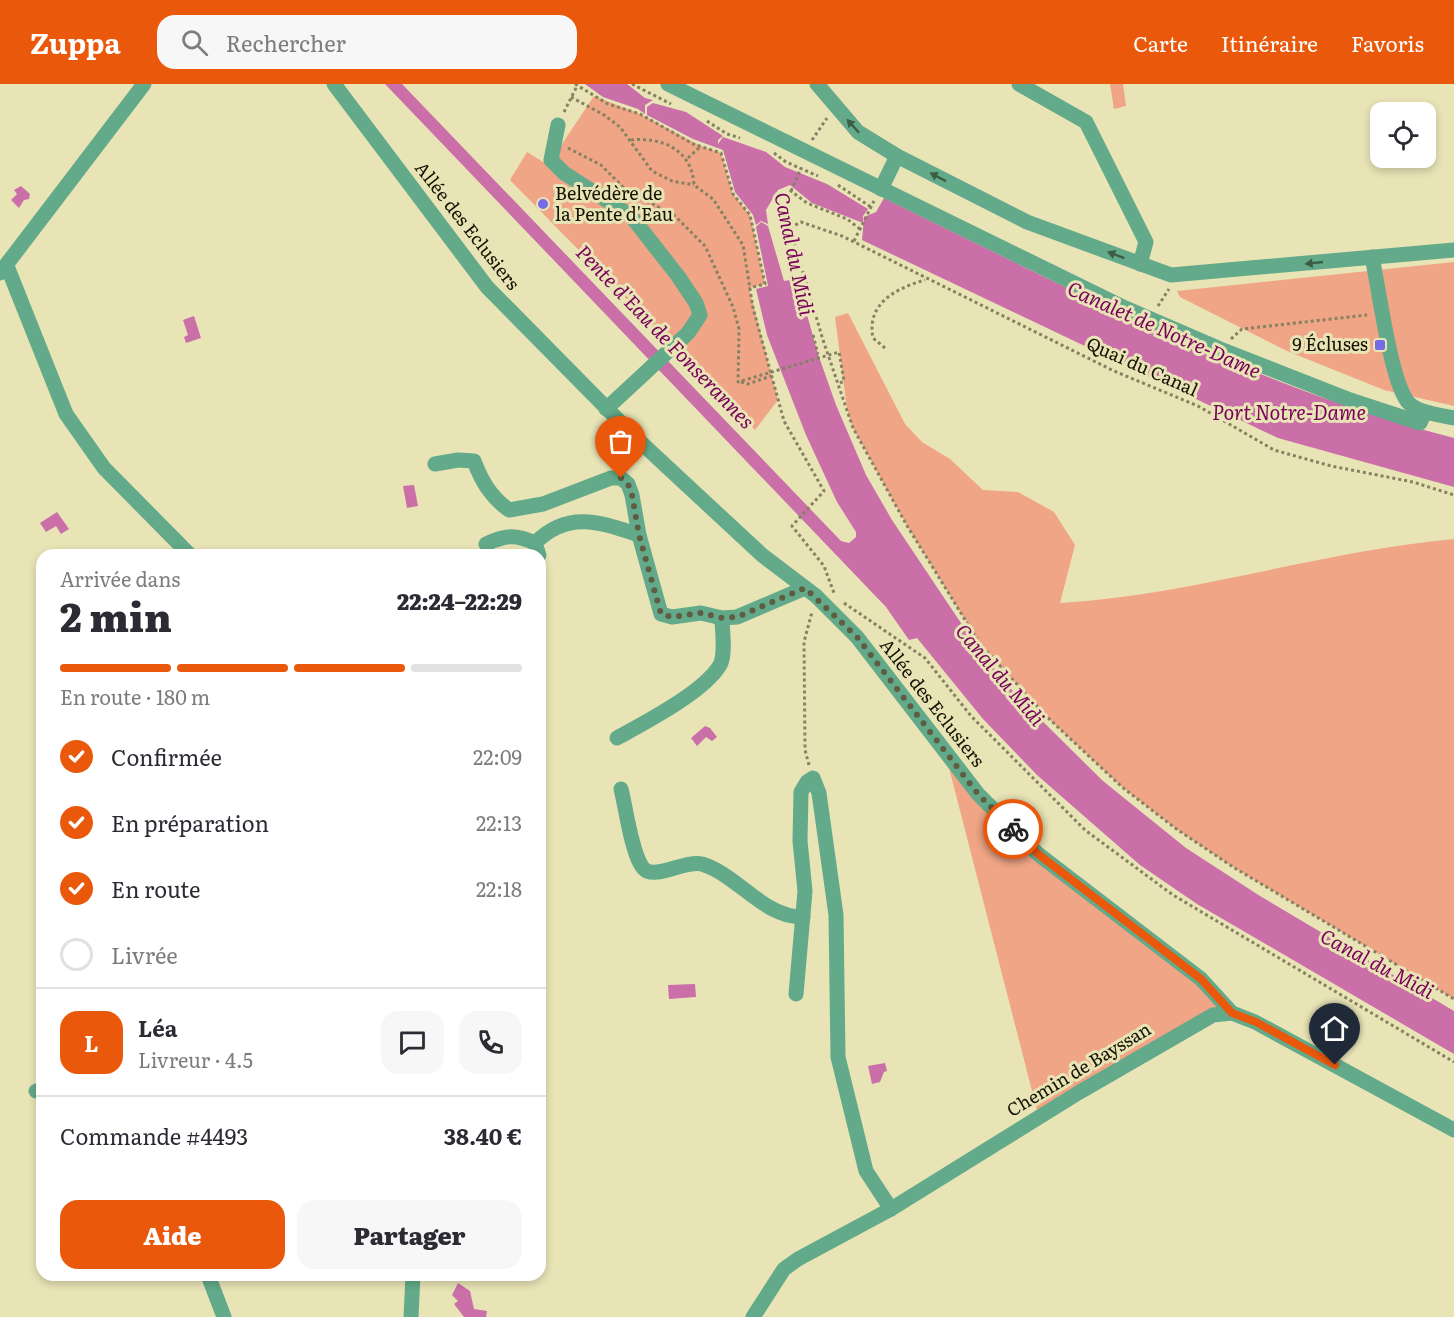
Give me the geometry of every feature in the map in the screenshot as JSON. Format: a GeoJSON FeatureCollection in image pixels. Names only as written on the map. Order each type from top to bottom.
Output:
{"type":"FeatureCollection","features":[{"type":"Feature","properties":{"kind":"street"},"geometry":{"type":"LineString","coordinates":[[144,84],[3,269],[66,414],[104,468],[184,549]]}},
{"type":"Feature","properties":{"kind":"street","name":"Allée des Eclusiers"},"geometry":{"type":"LineString","coordinates":[[334,84],[487,287],[606,409],[762,555],[810,592],[857,637],[978,794],[1038,854],[1201,979],[1232,1013]]}},
{"type":"Feature","properties":{"kind":"street"},"geometry":{"type":"LineString","coordinates":[[668,84],[1150,319],[1220,350],[1350,400],[1420,423],[1425,412]]}},
{"type":"Feature","properties":{"kind":"street"},"geometry":{"type":"LineString","coordinates":[[818,84],[858,132],[897,156],[1027,222],[1171,275],[1454,250]]}},
{"type":"Feature","properties":{"kind":"street"},"geometry":{"type":"LineString","coordinates":[[1018,84],[1086,122],[1146,243],[1140,264]]}},
{"type":"Feature","properties":{"kind":"street"},"geometry":{"type":"LineString","coordinates":[[560,120],[551,160],[564,173],[631,216],[678,276],[696,303],[700,315],[688,333],[606,409]]}},
{"type":"Feature","properties":{"kind":"street"},"geometry":{"type":"LineString","coordinates":[[881,189],[897,156]]}},
{"type":"Feature","properties":{"kind":"street"},"geometry":{"type":"LineString","coordinates":[[1372,257],[1397,375],[1407,401],[1425,412],[1454,418]]}},
{"type":"Feature","properties":{"kind":"street"},"geometry":{"type":"LineString","coordinates":[[435,464],[458,460],[474,461],[481,479],[495,500],[509,510],[543,504],[611,478],[621,478],[628,484],[632,495],[639,535],[661,614],[672,617],[701,613],[722,618],[737,617],[810,592]]}},
{"type":"Feature","properties":{"kind":"street"},"geometry":{"type":"LineString","coordinates":[[486,544],[504,535],[521,537],[537,549],[547,531],[569,523],[592,520],[639,535]]}},
{"type":"Feature","properties":{"kind":"street"},"geometry":{"type":"LineString","coordinates":[[617,738],[664,712],[710,677],[721,663],[722,618]]}},
{"type":"Feature","properties":{"kind":"street"},"geometry":{"type":"LineString","coordinates":[[796,994],[805,891],[800,841],[801,792],[807,782],[813,778],[819,793],[836,915],[838,1057],[866,1171],[891,1209]]}},
{"type":"Feature","properties":{"kind":"street"},"geometry":{"type":"LineString","coordinates":[[621,789],[638,860],[645,870],[653,874],[688,863],[702,864],[724,875],[775,910],[793,917],[803,917]]}},
{"type":"Feature","properties":{"kind":"street"},"geometry":{"type":"LineString","coordinates":[[1232,1013],[1256,1022],[1454,1130]]}},
{"type":"Feature","properties":{"kind":"street","name":"Chemin de Bayssan"},"geometry":{"type":"LineString","coordinates":[[753,1317],[783,1269],[891,1209],[1166,1040],[1213,1015],[1232,1013]]}},
{"type":"Feature","properties":{"kind":"street"},"geometry":{"type":"LineString","coordinates":[[210,1281],[224,1317]]}},
{"type":"Feature","properties":{"kind":"street"},"geometry":{"type":"LineString","coordinates":[[411,1317],[413,1281]]}},
{"type":"Feature","properties":{"kind":"path"},"geometry":{"type":"LineString","coordinates":[[632,84],[673,104]]}},
{"type":"Feature","properties":{"kind":"path"},"geometry":{"type":"LineString","coordinates":[[560,120],[577,85],[608,104],[640,114],[667,131],[721,153],[733,194],[750,215],[765,284],[749,288]]}},
{"type":"Feature","properties":{"kind":"path"},"geometry":{"type":"LineString","coordinates":[[571,97],[604,115],[631,140],[652,171],[672,181],[694,185],[713,199],[743,245],[749,288],[784,421],[824,491],[792,526],[824,566],[837,600],[851,606],[925,658],[971,716],[1085,830],[1173,895],[1454,1062]]}},
{"type":"Feature","properties":{"kind":"path"},"geometry":{"type":"LineString","coordinates":[[804,151],[827,118]]}},
{"type":"Feature","properties":{"kind":"path"},"geometry":{"type":"LineString","coordinates":[[727,134],[744,140]]}},
{"type":"Feature","properties":{"kind":"path"},"geometry":{"type":"LineString","coordinates":[[631,140],[656,141],[688,158],[693,170],[694,185]]}},
{"type":"Feature","properties":{"kind":"path"},"geometry":{"type":"LineString","coordinates":[[555,142],[600,165],[629,193],[673,214],[705,246],[733,307],[739,329],[738,382]]}},
{"type":"Feature","properties":{"kind":"path"},"geometry":{"type":"LineString","coordinates":[[688,158],[701,146]]}},
{"type":"Feature","properties":{"kind":"path"},"geometry":{"type":"LineString","coordinates":[[766,149],[822,177]]}},
{"type":"Feature","properties":{"kind":"path"},"geometry":{"type":"LineString","coordinates":[[801,168],[787,206],[790,228],[853,428],[906,524],[980,644],[1046,716],[1122,787],[1175,828],[1233,867],[1454,999]]}},
{"type":"Feature","properties":{"kind":"path"},"geometry":{"type":"LineString","coordinates":[[833,183],[871,207],[854,242]]}},
{"type":"Feature","properties":{"kind":"path"},"geometry":{"type":"LineString","coordinates":[[791,191],[807,203],[847,219],[861,228]]}},
{"type":"Feature","properties":{"kind":"path","name":"Quai du Canal"},"geometry":{"type":"LineString","coordinates":[[790,228],[801,222],[854,242],[1114,371],[1198,406],[1274,450],[1331,466],[1413,482],[1454,495]]}},
{"type":"Feature","properties":{"kind":"path"},"geometry":{"type":"LineString","coordinates":[[885,348],[873,338],[871,328],[886,296],[902,286],[927,280]]}},
{"type":"Feature","properties":{"kind":"path"},"geometry":{"type":"LineString","coordinates":[[1150,319],[1169,289],[1175,287]]}},
{"type":"Feature","properties":{"kind":"path"},"geometry":{"type":"LineString","coordinates":[[1220,350],[1242,329],[1375,314]]}},
{"type":"Feature","properties":{"kind":"path"},"geometry":{"type":"LineString","coordinates":[[813,335],[818,354]]}},
{"type":"Feature","properties":{"kind":"path"},"geometry":{"type":"LineString","coordinates":[[738,382],[839,352],[844,381],[838,384]]}},
{"type":"Feature","properties":{"kind":"path"},"geometry":{"type":"LineString","coordinates":[[738,382],[748,384],[771,376]]}},
{"type":"Feature","properties":{"kind":"path"},"geometry":{"type":"LineString","coordinates":[[810,592],[804,642],[805,750],[813,778]]}},
{"type":"Feature","properties":{"kind":"shaded area"},"geometry":{"type":"Polygon","coordinates":[[[1110,84],[1123,84],[1126,106],[1114,109],[1110,84]]]}},
{"type":"Feature","properties":{"kind":"shaded area"},"geometry":{"type":"Polygon","coordinates":[[[594,96],[640,114],[701,146],[721,153],[733,194],[750,215],[765,284],[749,288],[778,400],[755,430],[510,180],[527,152],[548,165],[594,96]]]}},
{"type":"Feature","properties":{"kind":"shaded area"},"geometry":{"type":"Polygon","coordinates":[[[1454,262],[1454,406],[1384,390],[1287,351],[1180,297],[1177,291],[1454,262]]]}},
{"type":"Feature","properties":{"kind":"shaded area"},"geometry":{"type":"Polygon","coordinates":[[[848,313],[905,424],[922,442],[950,459],[983,490],[1018,492],[1054,512],[1075,545],[1060,603],[1159,591],[1355,553],[1454,539],[1454,999],[1233,867],[1175,828],[1122,787],[1046,716],[980,644],[906,524],[853,428],[847,409],[835,317],[848,313]]]}},
{"type":"Feature","properties":{"kind":"shaded area"},"geometry":{"type":"Polygon","coordinates":[[[947,760],[978,794],[1232,1013],[1213,1015],[1039,1118],[947,760]]]}},
{"type":"Feature","properties":{"kind":"water"},"geometry":{"type":"Polygon","coordinates":[[[385,84],[402,84],[841,541],[849,543],[856,537],[856,532],[837,502],[806,435],[767,335],[756,289],[768,286],[756,227],[761,222],[768,226],[784,281],[797,279],[818,354],[836,405],[866,475],[892,520],[975,644],[1016,695],[1103,781],[1186,848],[1260,896],[1454,1011],[1454,1054],[1197,904],[1140,865],[1037,775],[983,719],[917,638],[909,640],[886,607],[385,84]]]}},
{"type":"Feature","properties":{"kind":"water"},"geometry":{"type":"Polygon","coordinates":[[[585,84],[627,84],[645,98],[653,100],[645,105],[645,114],[638,109],[603,97],[585,84]]]}},
{"type":"Feature","properties":{"kind":"water"},"geometry":{"type":"Polygon","coordinates":[[[653,103],[686,112],[723,136],[718,140],[718,144],[723,137],[766,152],[785,167],[827,184],[868,209],[863,216],[863,223],[812,203],[790,185],[778,190],[766,210],[768,224],[761,221],[756,225],[753,215],[735,192],[723,150],[693,139],[647,115],[647,107],[653,103]]]}},
{"type":"Feature","properties":{"kind":"water"},"geometry":{"type":"Polygon","coordinates":[[[21,186],[30,194],[29,199],[24,200],[19,208],[11,200],[17,194],[14,190],[21,186]]]}},
{"type":"Feature","properties":{"kind":"water","name":"Port Notre-Dame"},"geometry":{"type":"Polygon","coordinates":[[[884,198],[1163,333],[1307,392],[1380,417],[1454,438],[1454,487],[1278,438],[862,240],[864,217],[876,212],[884,198]]]}},
{"type":"Feature","properties":{"kind":"water"},"geometry":{"type":"Polygon","coordinates":[[[194,316],[201,338],[186,343],[184,337],[188,335],[183,320],[194,316]]]}},
{"type":"Feature","properties":{"kind":"water"},"geometry":{"type":"Polygon","coordinates":[[[414,485],[418,506],[407,508],[403,486],[414,485]]]}},
{"type":"Feature","properties":{"kind":"water"},"geometry":{"type":"Polygon","coordinates":[[[57,512],[69,529],[61,534],[56,526],[46,532],[40,523],[57,512]]]}},
{"type":"Feature","properties":{"kind":"water"},"geometry":{"type":"Polygon","coordinates":[[[705,726],[710,728],[717,737],[712,741],[706,737],[697,746],[691,738],[705,726]]]}},
{"type":"Feature","properties":{"kind":"water"},"geometry":{"type":"Polygon","coordinates":[[[695,984],[696,997],[669,999],[668,985],[695,984]]]}},
{"type":"Feature","properties":{"kind":"water"},"geometry":{"type":"Polygon","coordinates":[[[885,1063],[887,1071],[884,1072],[880,1082],[872,1084],[868,1066],[885,1063]]]}},
{"type":"Feature","properties":{"kind":"water"},"geometry":{"type":"Polygon","coordinates":[[[458,1283],[470,1291],[474,1309],[487,1311],[486,1317],[464,1317],[454,1304],[458,1301],[452,1295],[458,1283]]]}},
{"type":"Feature","properties":{"kind":"way so far"},"geometry":{"type":"LineString","coordinates":[[621,478],[628,484],[632,495],[639,535],[656,603],[661,614],[672,617],[701,613],[722,618],[737,617],[805,588],[857,637],[978,794],[1013,829]]}},
{"type":"Feature","properties":{"kind":"place","name":"Belvédère de la Pente d'Eau"},"geometry":{"type":"Point","coordinates":[543,204]}},
{"type":"Feature","properties":{"kind":"place","name":"9 Écluses"},"geometry":{"type":"Point","coordinates":[1380,345]}},
{"type":"Feature","properties":{"kind":"route"},"geometry":{"type":"LineString","coordinates":[[1013,829],[1038,854],[1201,979],[1232,1013],[1256,1022],[1335,1065]]}},
{"type":"Feature","properties":{"kind":"water label","name":"Canal du Midi"},"geometry":{"type":"Point","coordinates":[794,254]}},
{"type":"Feature","properties":{"kind":"water label","name":"Canalet de Notre-Dame"},"geometry":{"type":"Point","coordinates":[1164,330]}},
{"type":"Feature","properties":{"kind":"water label","name":"Pente d'Eau de Fonserannes"},"geometry":{"type":"Point","coordinates":[665,337]}},
{"type":"Feature","properties":{"kind":"water label","name":"Canal du Midi"},"geometry":{"type":"Point","coordinates":[1000,675]}},
{"type":"Feature","properties":{"kind":"water label","name":"Canal du Midi"},"geometry":{"type":"Point","coordinates":[1377,964]}}]}
